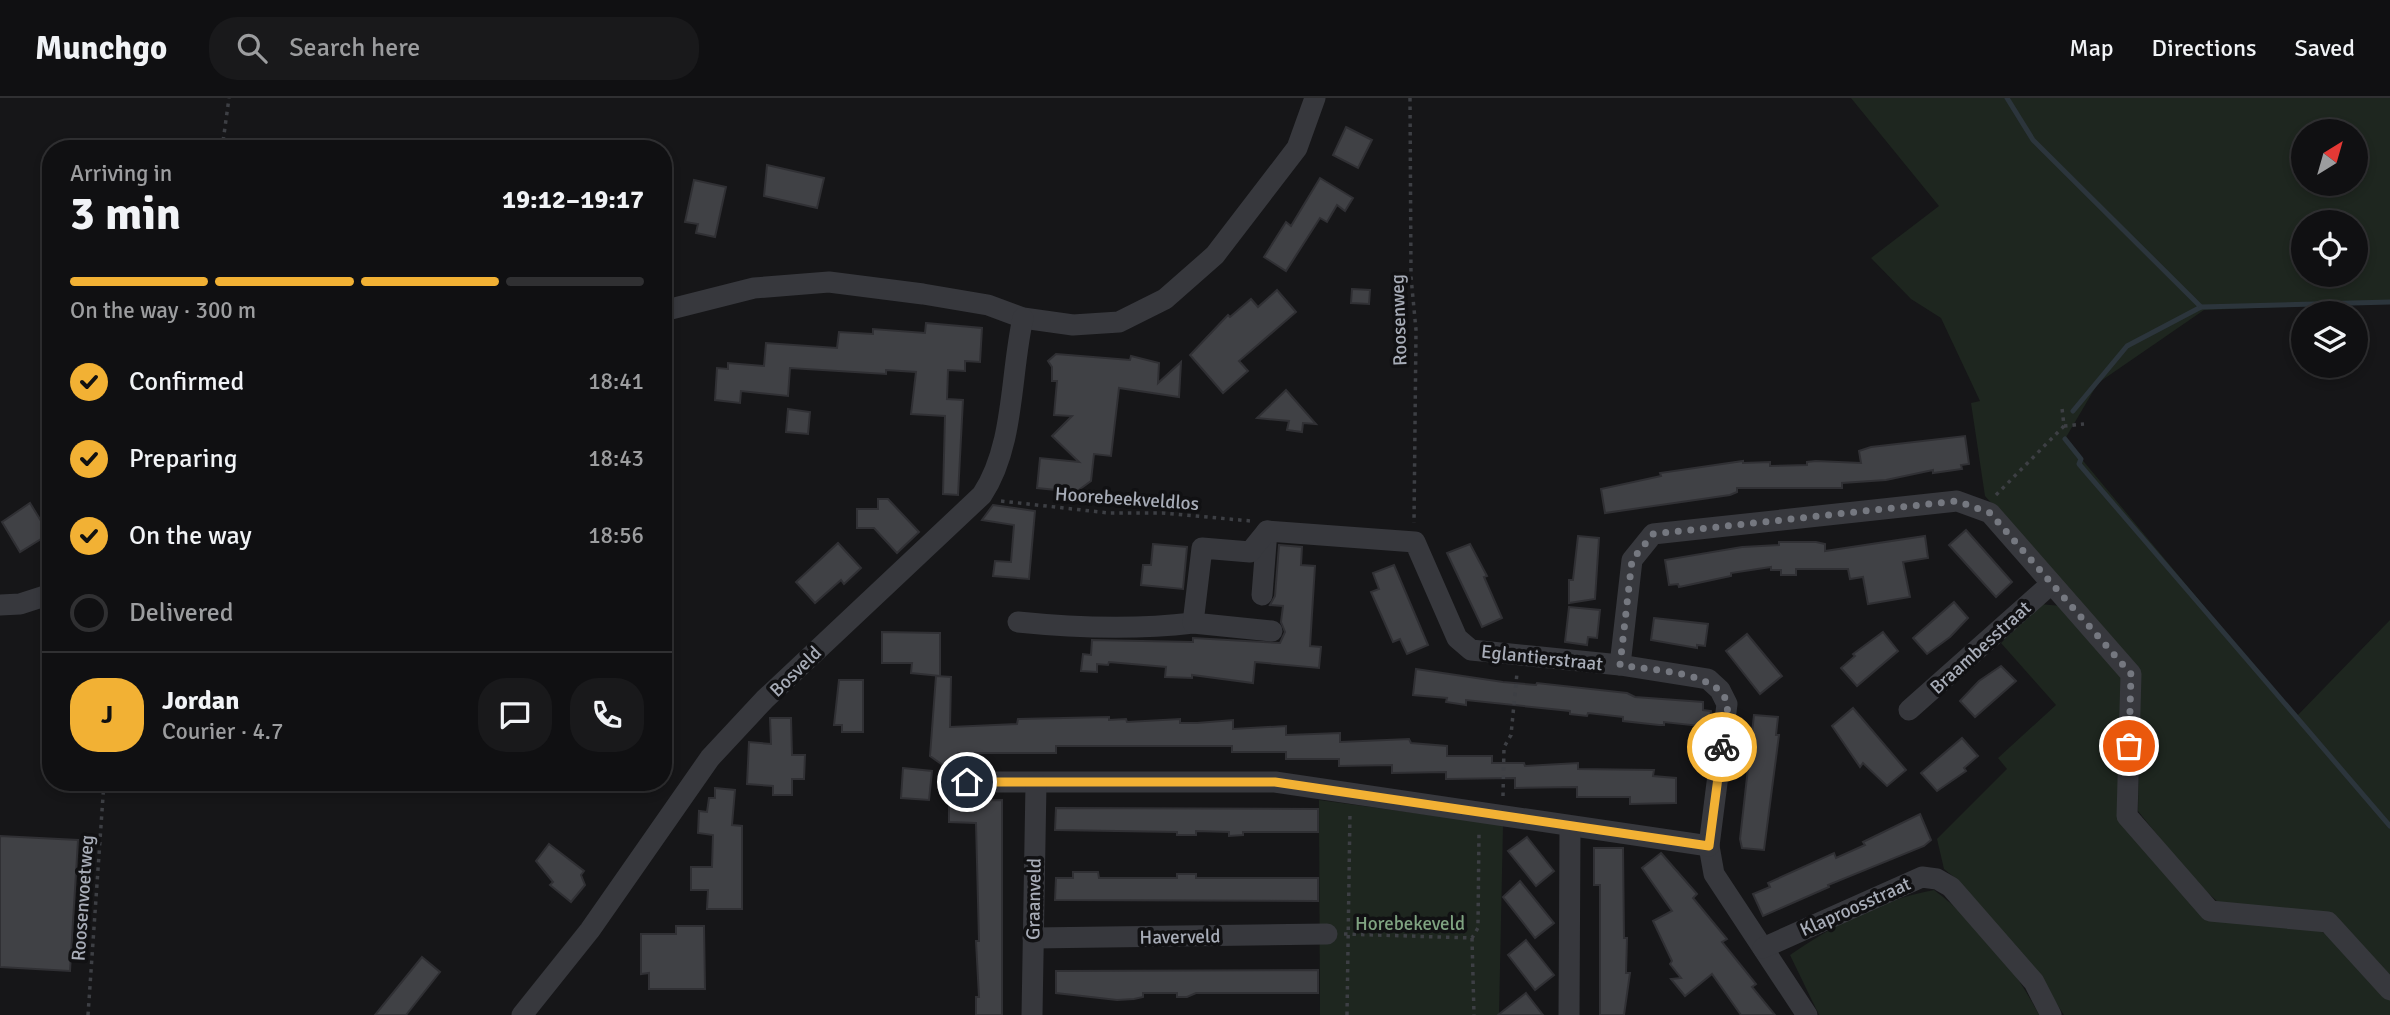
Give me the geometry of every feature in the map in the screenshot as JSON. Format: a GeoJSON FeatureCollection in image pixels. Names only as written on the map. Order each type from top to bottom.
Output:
{"type":"FeatureCollection","features":[{"type":"Feature","properties":{"kind":"street"},"geometry":{"type":"LineString","coordinates":[[672,309],[754,288],[829,282],[975,303],[1023,318],[1073,325],[1119,323],[1165,299],[1215,255],[1267,191],[1297,148],[1315,98]]}},
{"type":"Feature","properties":{"kind":"street","name":"Bosveld"},"geometry":{"type":"LineString","coordinates":[[522,1015],[590,930],[710,758],[765,699],[982,495],[994,477],[1002,453],[1023,318]]}},
{"type":"Feature","properties":{"kind":"street"},"geometry":{"type":"LineString","coordinates":[[1620,665],[1632,560],[1653,534],[1957,501],[1990,513],[2131,674],[2127,816],[2210,911],[2328,922],[2390,990]]}},
{"type":"Feature","properties":{"kind":"street"},"geometry":{"type":"LineString","coordinates":[[1267,531],[1415,542]]}},
{"type":"Feature","properties":{"kind":"street"},"geometry":{"type":"LineString","coordinates":[[1262,595],[1267,531]]}},
{"type":"Feature","properties":{"kind":"street"},"geometry":{"type":"LineString","coordinates":[[1193,623],[1202,548],[1250,552],[1267,531]]}},
{"type":"Feature","properties":{"kind":"street","name":"Eglantierstraat"},"geometry":{"type":"LineString","coordinates":[[1415,542],[1457,638],[1471,650],[1519,657],[1620,665],[1708,679],[1720,690],[1727,704],[1709,846]]}},
{"type":"Feature","properties":{"kind":"street","name":"Braambesstraat"},"geometry":{"type":"LineString","coordinates":[[1909,710],[2051,584]]}},
{"type":"Feature","properties":{"kind":"street"},"geometry":{"type":"LineString","coordinates":[[0,604],[20,604],[42,597]]}},
{"type":"Feature","properties":{"kind":"street"},"geometry":{"type":"LineString","coordinates":[[1018,622],[1081,628],[1150,628],[1193,623],[1272,631]]}},
{"type":"Feature","properties":{"kind":"street"},"geometry":{"type":"LineString","coordinates":[[967,782],[1275,782],[1502,815],[1570,828],[1709,846],[1714,874],[1807,1015]]}},
{"type":"Feature","properties":{"kind":"street","name":"Graanveld"},"geometry":{"type":"LineString","coordinates":[[1032,1015],[1036,783]]}},
{"type":"Feature","properties":{"kind":"street"},"geometry":{"type":"LineString","coordinates":[[1569,1015],[1570,828]]}},
{"type":"Feature","properties":{"kind":"street","name":"Klaproosstraat"},"geometry":{"type":"LineString","coordinates":[[1763,948],[1922,877],[1937,879],[1951,887],[2034,982],[2051,1015]]}},
{"type":"Feature","properties":{"kind":"street","name":"Haverveld"},"geometry":{"type":"LineString","coordinates":[[1032,938],[1337,934]]}},
{"type":"Feature","properties":{"kind":"path"},"geometry":{"type":"LineString","coordinates":[[223,140],[229,98]]}},
{"type":"Feature","properties":{"kind":"path","name":"Roosenweg"},"geometry":{"type":"LineString","coordinates":[[1410,98],[1410,241],[1416,330],[1415,542]]}},
{"type":"Feature","properties":{"kind":"path"},"geometry":{"type":"LineString","coordinates":[[2062,408],[2064,426]]}},
{"type":"Feature","properties":{"kind":"path"},"geometry":{"type":"LineString","coordinates":[[1984,511],[2064,426],[2084,424]]}},
{"type":"Feature","properties":{"kind":"path","name":"Hoorebeekveldlos"},"geometry":{"type":"LineString","coordinates":[[982,495],[1000,501],[1109,513],[1162,513],[1254,522],[1267,531]]}},
{"type":"Feature","properties":{"kind":"path"},"geometry":{"type":"LineString","coordinates":[[1502,815],[1504,747],[1511,735],[1519,657]]}},
{"type":"Feature","properties":{"kind":"path","name":"Roosenvoetweg"},"geometry":{"type":"LineString","coordinates":[[88,1015],[103,791]]}},
{"type":"Feature","properties":{"kind":"path"},"geometry":{"type":"LineString","coordinates":[[1347,1015],[1337,934],[1350,793]]}},
{"type":"Feature","properties":{"kind":"path"},"geometry":{"type":"LineString","coordinates":[[1474,1015],[1472,938],[1478,928],[1478,844]]}},
{"type":"Feature","properties":{"kind":"path"},"geometry":{"type":"LineString","coordinates":[[1337,934],[1472,938]]}},
{"type":"Feature","properties":{"kind":"green space"},"geometry":{"type":"Polygon","coordinates":[[[1851,98],[2390,98],[2390,303],[2291,301],[2291,307],[2204,310],[2098,383],[2065,439],[2296,717],[2390,620],[2390,977],[2355,937],[2220,904],[2191,877],[2138,811],[2140,669],[1985,496],[1971,403],[1980,401],[1941,318],[1911,299],[1871,258],[1939,206],[1851,98]]]}},
{"type":"Feature","properties":{"kind":"green space"},"geometry":{"type":"Polygon","coordinates":[[[2040,604],[2061,606],[2122,672],[2118,794],[2200,909],[2315,928],[2338,941],[2390,999],[2390,1015],[2064,1015],[2036,973],[1959,881],[1944,869],[1937,839],[2007,769],[1998,758],[2056,705],[2001,643],[2040,604]]]}},
{"type":"Feature","properties":{"kind":"green space","name":"Horebekeveld"},"geometry":{"type":"Polygon","coordinates":[[[1319,800],[1503,825],[1499,1015],[1320,1015],[1319,800]]]}},
{"type":"Feature","properties":{"kind":"green space"},"geometry":{"type":"Polygon","coordinates":[[[1934,890],[1965,916],[1994,947],[2019,980],[2039,1015],[1819,1015],[1790,955],[1823,933],[1859,915],[1896,900],[1934,890]]]}},
{"type":"Feature","properties":{"kind":"building"},"geometry":{"type":"Polygon","coordinates":[[[1346,127],[1372,140],[1358,168],[1333,155],[1346,127]]]}},
{"type":"Feature","properties":{"kind":"building"},"geometry":{"type":"Polygon","coordinates":[[[767,165],[824,178],[817,208],[764,196],[767,165]]]}},
{"type":"Feature","properties":{"kind":"building"},"geometry":{"type":"Polygon","coordinates":[[[1320,178],[1353,198],[1345,211],[1337,205],[1327,222],[1320,218],[1286,271],[1264,257],[1286,222],[1291,226],[1320,178]]]}},
{"type":"Feature","properties":{"kind":"building"},"geometry":{"type":"Polygon","coordinates":[[[694,180],[726,187],[715,237],[696,233],[698,224],[685,222],[694,180]]]}},
{"type":"Feature","properties":{"kind":"building"},"geometry":{"type":"Polygon","coordinates":[[[1352,289],[1370,290],[1369,304],[1351,303],[1352,289]]]}},
{"type":"Feature","properties":{"kind":"building"},"geometry":{"type":"Polygon","coordinates":[[[1277,290],[1296,312],[1239,361],[1248,371],[1223,393],[1190,355],[1228,315],[1230,317],[1251,299],[1258,307],[1277,290]]]}},
{"type":"Feature","properties":{"kind":"building"},"geometry":{"type":"Polygon","coordinates":[[[926,323],[982,328],[980,362],[965,361],[965,371],[948,370],[947,399],[963,400],[958,495],[943,494],[945,416],[911,414],[916,372],[886,370],[886,374],[790,368],[788,396],[741,391],[740,403],[715,400],[717,368],[728,369],[728,363],[764,366],[766,343],[837,348],[839,332],[873,334],[873,329],[925,333],[926,323]]]}},
{"type":"Feature","properties":{"kind":"building"},"geometry":{"type":"Polygon","coordinates":[[[1056,354],[1130,360],[1131,356],[1159,363],[1158,383],[1181,362],[1179,397],[1119,388],[1111,456],[1094,454],[1091,481],[1076,492],[1037,488],[1040,458],[1079,462],[1052,436],[1072,416],[1054,415],[1057,381],[1052,381],[1052,367],[1048,361],[1056,354]]]}},
{"type":"Feature","properties":{"kind":"building"},"geometry":{"type":"Polygon","coordinates":[[[1286,390],[1316,424],[1303,423],[1302,432],[1287,430],[1289,421],[1257,418],[1286,390]]]}},
{"type":"Feature","properties":{"kind":"building"},"geometry":{"type":"Polygon","coordinates":[[[788,409],[810,412],[808,434],[786,432],[788,409]]]}},
{"type":"Feature","properties":{"kind":"building"},"geometry":{"type":"Polygon","coordinates":[[[1965,436],[1969,464],[1961,465],[1962,469],[1933,473],[1933,470],[1886,480],[1842,483],[1842,488],[1737,488],[1737,492],[1730,495],[1605,513],[1601,489],[1661,476],[1660,473],[1743,461],[1770,462],[1770,466],[1807,465],[1807,462],[1816,461],[1861,463],[1859,451],[1871,447],[1965,436]]]}},
{"type":"Feature","properties":{"kind":"building"},"geometry":{"type":"Polygon","coordinates":[[[878,499],[888,499],[919,532],[897,553],[874,528],[857,528],[857,509],[878,509],[878,499]]]}},
{"type":"Feature","properties":{"kind":"building"},"geometry":{"type":"Polygon","coordinates":[[[30,503],[42,523],[42,538],[20,552],[2,522],[30,503]]]}},
{"type":"Feature","properties":{"kind":"building"},"geometry":{"type":"Polygon","coordinates":[[[993,505],[1035,511],[1029,579],[993,576],[995,561],[1011,562],[1014,525],[982,520],[993,505]]]}},
{"type":"Feature","properties":{"kind":"building"},"geometry":{"type":"Polygon","coordinates":[[[1966,530],[2012,582],[1996,597],[1949,545],[1966,530]]]}},
{"type":"Feature","properties":{"kind":"building"},"geometry":{"type":"Polygon","coordinates":[[[1578,536],[1599,538],[1595,599],[1569,603],[1569,580],[1573,580],[1578,536]]]}},
{"type":"Feature","properties":{"kind":"building"},"geometry":{"type":"Polygon","coordinates":[[[1925,536],[1928,558],[1903,562],[1910,597],[1868,604],[1863,577],[1850,579],[1848,569],[1796,569],[1796,575],[1781,575],[1781,570],[1771,570],[1771,567],[1731,573],[1731,576],[1679,587],[1678,584],[1669,585],[1665,560],[1742,547],[1779,545],[1779,542],[1816,542],[1825,544],[1825,551],[1925,536]]]}},
{"type":"Feature","properties":{"kind":"building"},"geometry":{"type":"Polygon","coordinates":[[[838,543],[861,568],[844,584],[841,580],[815,603],[796,582],[838,543]]]}},
{"type":"Feature","properties":{"kind":"building"},"geometry":{"type":"Polygon","coordinates":[[[1153,544],[1187,547],[1183,589],[1141,585],[1143,565],[1151,565],[1153,544]]]}},
{"type":"Feature","properties":{"kind":"building"},"geometry":{"type":"Polygon","coordinates":[[[1470,544],[1487,576],[1484,577],[1502,618],[1482,627],[1447,553],[1470,544]]]}},
{"type":"Feature","properties":{"kind":"building"},"geometry":{"type":"Polygon","coordinates":[[[1279,545],[1302,547],[1301,565],[1315,566],[1310,646],[1321,647],[1319,668],[1255,662],[1253,683],[1192,675],[1192,678],[1165,677],[1166,667],[1109,662],[1108,665],[1097,664],[1097,672],[1081,671],[1083,654],[1091,655],[1092,640],[1193,642],[1193,638],[1280,643],[1285,632],[1281,622],[1283,606],[1270,605],[1275,596],[1279,545]]]}},
{"type":"Feature","properties":{"kind":"building"},"geometry":{"type":"Polygon","coordinates":[[[1394,565],[1428,645],[1407,654],[1400,639],[1393,642],[1371,592],[1379,589],[1373,573],[1394,565]]]}},
{"type":"Feature","properties":{"kind":"building"},"geometry":{"type":"Polygon","coordinates":[[[1954,602],[1968,618],[1950,637],[1927,654],[1913,638],[1954,602]]]}},
{"type":"Feature","properties":{"kind":"building"},"geometry":{"type":"Polygon","coordinates":[[[1569,607],[1600,610],[1597,638],[1588,637],[1587,645],[1565,642],[1569,607]]]}},
{"type":"Feature","properties":{"kind":"building"},"geometry":{"type":"Polygon","coordinates":[[[1654,618],[1708,624],[1705,646],[1697,645],[1697,648],[1651,640],[1654,618]]]}},
{"type":"Feature","properties":{"kind":"building"},"geometry":{"type":"Polygon","coordinates":[[[882,632],[940,633],[940,676],[911,673],[912,663],[882,663],[882,632]]]}},
{"type":"Feature","properties":{"kind":"building"},"geometry":{"type":"Polygon","coordinates":[[[1883,632],[1898,651],[1857,686],[1841,668],[1855,656],[1853,654],[1883,632]]]}},
{"type":"Feature","properties":{"kind":"building"},"geometry":{"type":"Polygon","coordinates":[[[1747,634],[1782,676],[1760,694],[1726,651],[1747,634]]]}},
{"type":"Feature","properties":{"kind":"building"},"geometry":{"type":"Polygon","coordinates":[[[2001,666],[2016,681],[1975,717],[1960,701],[1979,681],[2001,666]]]}},
{"type":"Feature","properties":{"kind":"building"},"geometry":{"type":"Polygon","coordinates":[[[1416,669],[1503,682],[1537,683],[1627,693],[1635,697],[1703,702],[1703,710],[1711,711],[1709,727],[1623,721],[1623,717],[1588,713],[1587,716],[1570,714],[1570,711],[1466,700],[1466,705],[1446,702],[1447,698],[1413,695],[1416,669]]]}},
{"type":"Feature","properties":{"kind":"building"},"geometry":{"type":"Polygon","coordinates":[[[936,676],[951,677],[950,727],[1017,724],[1018,719],[1109,717],[1109,720],[1126,719],[1127,722],[1180,719],[1180,723],[1233,720],[1233,729],[1286,726],[1286,735],[1340,733],[1340,742],[1409,739],[1411,743],[1447,746],[1447,756],[1492,756],[1492,763],[1524,763],[1525,766],[1578,763],[1578,769],[1654,770],[1653,776],[1676,778],[1676,803],[1630,804],[1630,797],[1577,797],[1577,787],[1515,788],[1515,778],[1446,779],[1446,772],[1392,773],[1392,765],[1339,766],[1339,759],[1286,759],[1286,752],[1232,752],[1232,746],[1056,746],[1056,753],[958,753],[957,766],[944,766],[930,756],[936,676]]]}},
{"type":"Feature","properties":{"kind":"building"},"geometry":{"type":"Polygon","coordinates":[[[839,680],[863,680],[863,732],[842,732],[842,725],[834,725],[839,680]]]}},
{"type":"Feature","properties":{"kind":"building"},"geometry":{"type":"Polygon","coordinates":[[[1853,708],[1906,770],[1887,786],[1863,763],[1860,767],[1832,726],[1853,708]]]}},
{"type":"Feature","properties":{"kind":"building"},"geometry":{"type":"Polygon","coordinates":[[[1754,715],[1778,717],[1776,735],[1779,735],[1764,850],[1742,848],[1740,839],[1754,715]]]}},
{"type":"Feature","properties":{"kind":"building"},"geometry":{"type":"Polygon","coordinates":[[[770,718],[791,718],[792,755],[805,755],[804,779],[792,779],[792,795],[773,795],[773,786],[747,784],[749,742],[771,744],[770,718]]]}},
{"type":"Feature","properties":{"kind":"building"},"geometry":{"type":"Polygon","coordinates":[[[1962,738],[1978,756],[1964,768],[1966,771],[1937,791],[1921,773],[1962,738]]]}},
{"type":"Feature","properties":{"kind":"building"},"geometry":{"type":"Polygon","coordinates":[[[903,768],[932,771],[929,800],[901,798],[903,768]]]}},
{"type":"Feature","properties":{"kind":"building"},"geometry":{"type":"Polygon","coordinates":[[[715,788],[735,790],[732,825],[742,826],[742,909],[707,909],[708,890],[691,890],[691,867],[712,867],[713,835],[698,833],[699,811],[707,812],[709,798],[715,798],[715,788]]]}},
{"type":"Feature","properties":{"kind":"building"},"geometry":{"type":"Polygon","coordinates":[[[1002,800],[1002,1015],[976,1015],[976,997],[979,997],[976,941],[979,941],[976,823],[949,822],[949,801],[1002,800]]]}},
{"type":"Feature","properties":{"kind":"building"},"geometry":{"type":"Polygon","coordinates":[[[1056,808],[1318,809],[1318,832],[1243,832],[1243,835],[1229,836],[1229,832],[1196,831],[1196,835],[1177,835],[1177,832],[1055,830],[1056,808]]]}},
{"type":"Feature","properties":{"kind":"building"},"geometry":{"type":"Polygon","coordinates":[[[1920,814],[1931,840],[1924,846],[1828,885],[1829,887],[1763,916],[1753,894],[1770,887],[1768,883],[1834,853],[1836,858],[1865,845],[1863,842],[1920,814]]]}},
{"type":"Feature","properties":{"kind":"building"},"geometry":{"type":"Polygon","coordinates":[[[0,836],[78,840],[70,971],[0,967],[0,836]]]}},
{"type":"Feature","properties":{"kind":"building"},"geometry":{"type":"Polygon","coordinates":[[[1527,837],[1554,871],[1536,886],[1508,851],[1527,837]]]}},
{"type":"Feature","properties":{"kind":"building"},"geometry":{"type":"Polygon","coordinates":[[[549,844],[584,871],[581,875],[585,885],[571,902],[550,885],[553,882],[536,861],[549,844]]]}},
{"type":"Feature","properties":{"kind":"building"},"geometry":{"type":"Polygon","coordinates":[[[1594,848],[1623,848],[1624,938],[1627,938],[1626,973],[1630,973],[1624,1015],[1600,1015],[1600,885],[1594,885],[1594,848]]]}},
{"type":"Feature","properties":{"kind":"building"},"geometry":{"type":"Polygon","coordinates":[[[1661,853],[1697,894],[1693,898],[1727,939],[1722,942],[1756,984],[1752,987],[1775,1015],[1741,1015],[1712,974],[1685,996],[1671,979],[1681,978],[1670,964],[1672,961],[1653,921],[1672,911],[1642,868],[1661,853]]]}},
{"type":"Feature","properties":{"kind":"building"},"geometry":{"type":"Polygon","coordinates":[[[1073,872],[1098,872],[1099,878],[1177,878],[1177,874],[1196,874],[1196,878],[1318,878],[1318,901],[1055,900],[1056,878],[1073,878],[1073,872]]]}},
{"type":"Feature","properties":{"kind":"building"},"geometry":{"type":"Polygon","coordinates":[[[1520,881],[1554,923],[1535,938],[1503,897],[1520,881]]]}},
{"type":"Feature","properties":{"kind":"building"},"geometry":{"type":"Polygon","coordinates":[[[676,926],[704,926],[705,989],[649,989],[649,973],[641,974],[641,934],[676,934],[676,926]]]}},
{"type":"Feature","properties":{"kind":"building"},"geometry":{"type":"Polygon","coordinates":[[[1526,940],[1554,975],[1535,990],[1508,955],[1526,940]]]}},
{"type":"Feature","properties":{"kind":"building"},"geometry":{"type":"Polygon","coordinates":[[[422,957],[440,972],[406,1015],[375,1015],[422,957]]]}},
{"type":"Feature","properties":{"kind":"building"},"geometry":{"type":"Polygon","coordinates":[[[1318,970],[1318,993],[1196,993],[1177,997],[1177,993],[1143,993],[1143,997],[1117,1000],[1056,993],[1056,971],[1318,970]]]}},
{"type":"Feature","properties":{"kind":"building"},"geometry":{"type":"Polygon","coordinates":[[[1526,993],[1543,1015],[1498,1015],[1526,993]]]}},
{"type":"Feature","properties":{"kind":"waterway"},"geometry":{"type":"LineString","coordinates":[[2007,98],[2033,140],[2201,307],[2127,346],[2073,411]]}},
{"type":"Feature","properties":{"kind":"waterway"},"geometry":{"type":"LineString","coordinates":[[2201,307],[2390,302]]}},
{"type":"Feature","properties":{"kind":"waterway"},"geometry":{"type":"LineString","coordinates":[[2065,439],[2081,459],[2079,464],[2390,826]]}},
{"type":"Feature","properties":{"kind":"way so far"},"geometry":{"type":"LineString","coordinates":[[1722,747],[1727,704],[1720,690],[1708,679],[1620,665],[1632,560],[1653,534],[1957,501],[1990,513],[2131,674],[2129,746]]}},
{"type":"Feature","properties":{"kind":"route"},"geometry":{"type":"LineString","coordinates":[[967,782],[1275,782],[1463,809],[1570,828],[1709,846],[1722,747]]}}]}
